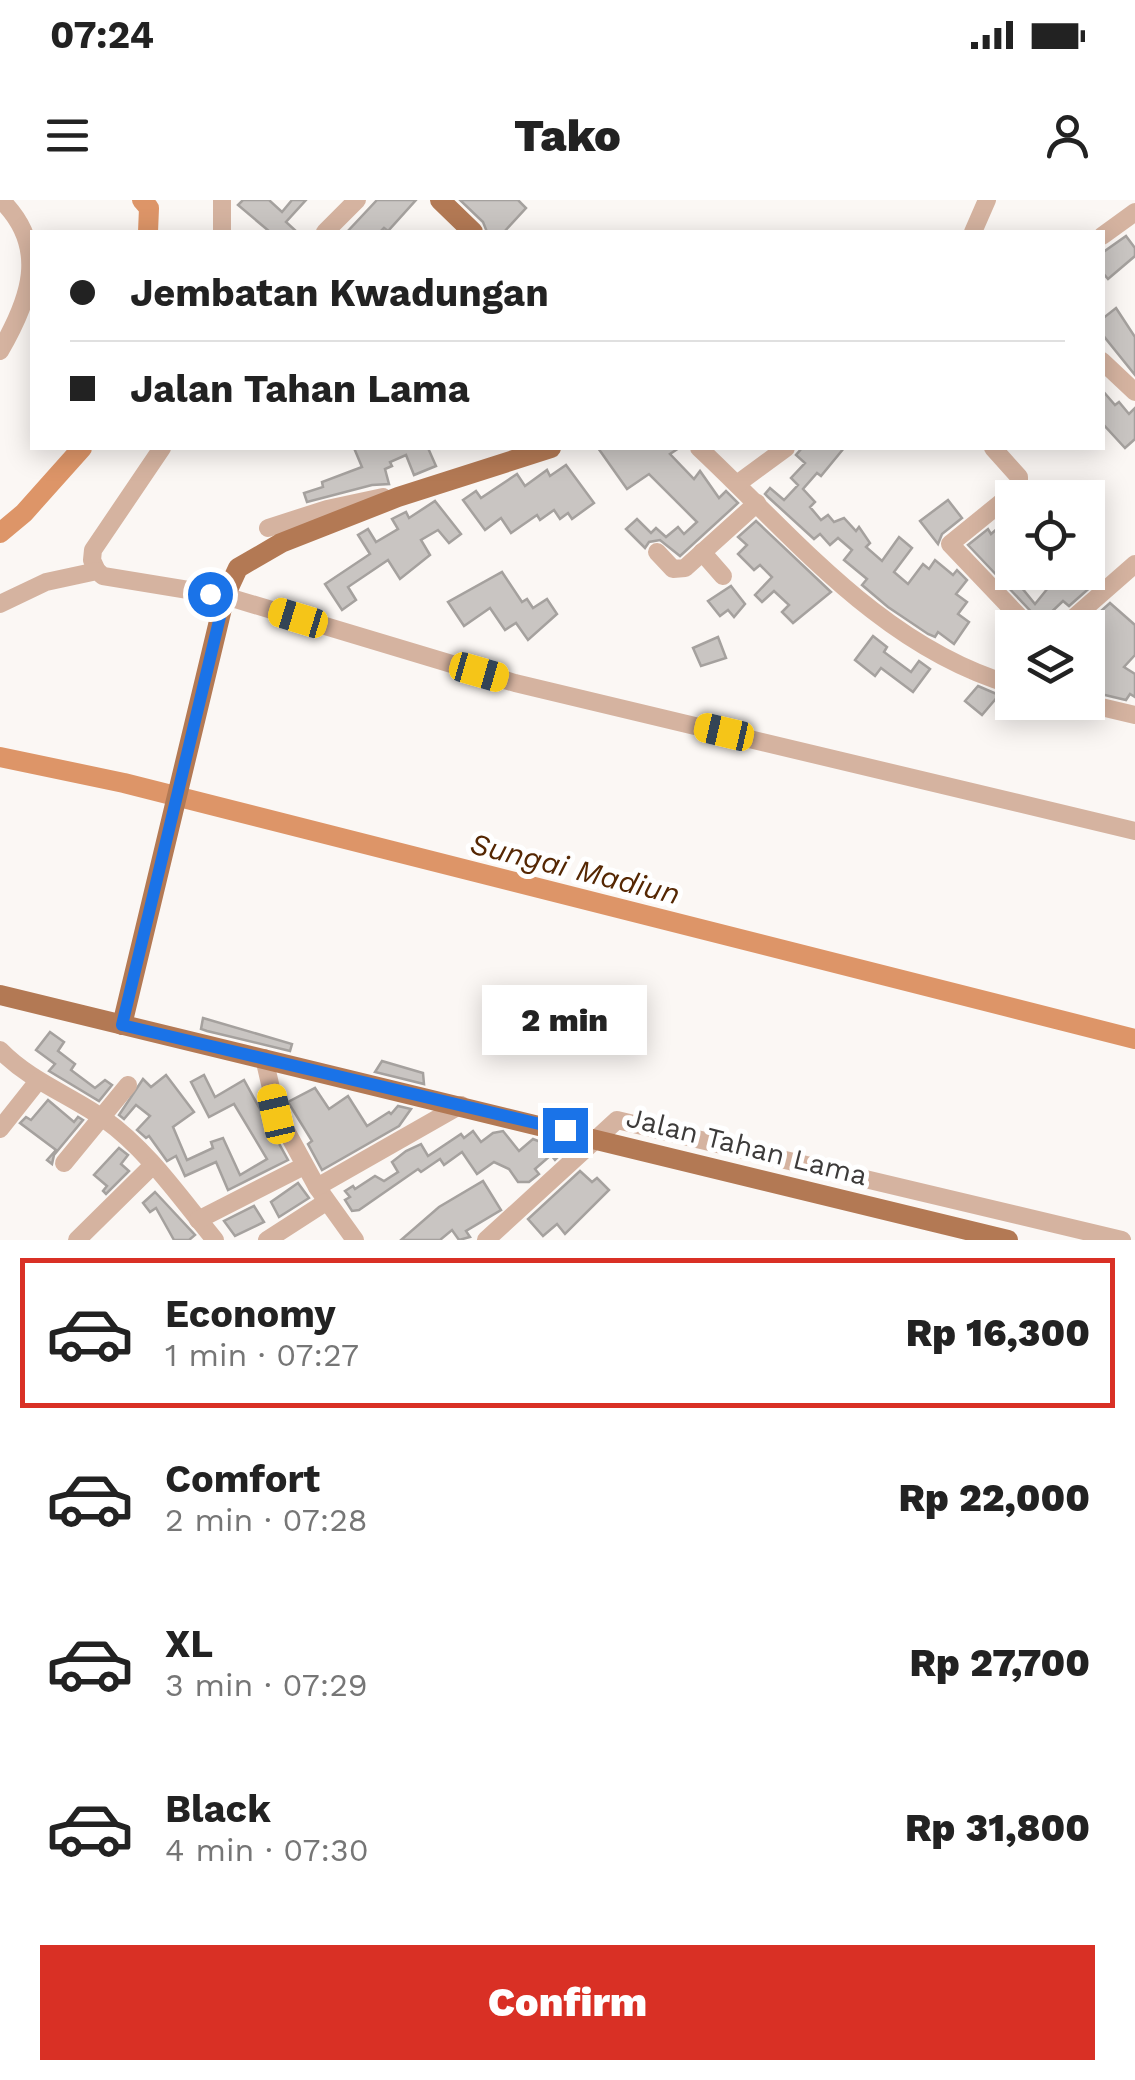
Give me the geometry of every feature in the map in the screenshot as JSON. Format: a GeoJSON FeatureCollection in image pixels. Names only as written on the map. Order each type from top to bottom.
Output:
{"type":"FeatureCollection","features":[{"type":"Feature","properties":{"kind":"main road"},"geometry":{"type":"LineString","coordinates":[[440,200],[471,230]]}},
{"type":"Feature","properties":{"kind":"main road"},"geometry":{"type":"LineString","coordinates":[[122,1025],[225,596],[238,568],[257,554],[398,497],[545,450]]}},
{"type":"Feature","properties":{"kind":"main road","name":"Jalan Tahan Lama"},"geometry":{"type":"LineString","coordinates":[[0,994],[1008,1240]]}},
{"type":"Feature","properties":{"kind":"street"},"geometry":{"type":"LineString","coordinates":[[1,200],[26,241],[30,267]]}},
{"type":"Feature","properties":{"kind":"street"},"geometry":{"type":"LineString","coordinates":[[222,200],[222,230]]}},
{"type":"Feature","properties":{"kind":"street"},"geometry":{"type":"LineString","coordinates":[[328,230],[357,200]]}},
{"type":"Feature","properties":{"kind":"street"},"geometry":{"type":"LineString","coordinates":[[975,230],[987,200]]}},
{"type":"Feature","properties":{"kind":"street"},"geometry":{"type":"LineString","coordinates":[[1105,234],[1135,212]]}},
{"type":"Feature","properties":{"kind":"street"},"geometry":{"type":"LineString","coordinates":[[0,351],[26,306],[30,280]]}},
{"type":"Feature","properties":{"kind":"street"},"geometry":{"type":"LineString","coordinates":[[1105,364],[1135,392]]}},
{"type":"Feature","properties":{"kind":"street"},"geometry":{"type":"LineString","coordinates":[[161,450],[94,550],[92,560],[104,576],[225,596],[516,682],[1135,832]]}},
{"type":"Feature","properties":{"kind":"street"},"geometry":{"type":"LineString","coordinates":[[700,450],[846,590],[910,638],[956,664],[995,677]]}},
{"type":"Feature","properties":{"kind":"street"},"geometry":{"type":"LineString","coordinates":[[737,484],[783,450]]}},
{"type":"Feature","properties":{"kind":"street"},"geometry":{"type":"LineString","coordinates":[[995,450],[1019,476],[1019,488],[950,544],[1013,610]]}},
{"type":"Feature","properties":{"kind":"street"},"geometry":{"type":"LineString","coordinates":[[268,528],[372,498],[398,497]]}},
{"type":"Feature","properties":{"kind":"street"},"geometry":{"type":"LineString","coordinates":[[657,552],[677,570],[757,503]]}},
{"type":"Feature","properties":{"kind":"street"},"geometry":{"type":"LineString","coordinates":[[702,552],[723,576]]}},
{"type":"Feature","properties":{"kind":"street"},"geometry":{"type":"LineString","coordinates":[[1083,610],[1135,564]]}},
{"type":"Feature","properties":{"kind":"street"},"geometry":{"type":"LineString","coordinates":[[0,604],[46,582],[97,571]]}},
{"type":"Feature","properties":{"kind":"street"},"geometry":{"type":"LineString","coordinates":[[1105,708],[1135,716]]}},
{"type":"Feature","properties":{"kind":"street"},"geometry":{"type":"LineString","coordinates":[[0,1050],[38,1081],[128,1138],[215,1240]]}},
{"type":"Feature","properties":{"kind":"street"},"geometry":{"type":"LineString","coordinates":[[264,1058],[276,1114],[304,1166],[354,1240]]}},
{"type":"Feature","properties":{"kind":"street"},"geometry":{"type":"LineString","coordinates":[[0,1129],[38,1081]]}},
{"type":"Feature","properties":{"kind":"street"},"geometry":{"type":"LineString","coordinates":[[64,1164],[128,1085]]}},
{"type":"Feature","properties":{"kind":"street"},"geometry":{"type":"LineString","coordinates":[[267,1240],[322,1195],[461,1104]]}},
{"type":"Feature","properties":{"kind":"street"},"geometry":{"type":"LineString","coordinates":[[486,1240],[613,1122],[1122,1240]]}},
{"type":"Feature","properties":{"kind":"street"},"geometry":{"type":"LineString","coordinates":[[77,1240],[152,1166]]}},
{"type":"Feature","properties":{"kind":"street"},"geometry":{"type":"LineString","coordinates":[[198,1220],[304,1166]]}},
{"type":"Feature","properties":{"kind":"building"},"geometry":{"type":"Polygon","coordinates":[[[243,200],[269,200],[282,212],[292,200],[306,200],[286,222],[295,230],[268,230],[238,205],[243,200]]]}},
{"type":"Feature","properties":{"kind":"building"},"geometry":{"type":"Polygon","coordinates":[[[377,200],[416,200],[389,230],[349,230],[377,200]]]}},
{"type":"Feature","properties":{"kind":"building"},"geometry":{"type":"Polygon","coordinates":[[[460,200],[518,200],[526,208],[506,230],[486,230],[460,200]]]}},
{"type":"Feature","properties":{"kind":"building"},"geometry":{"type":"Polygon","coordinates":[[[1126,236],[1135,248],[1135,256],[1108,279],[1105,251],[1126,236]]]}},
{"type":"Feature","properties":{"kind":"building"},"geometry":{"type":"Polygon","coordinates":[[[1116,308],[1135,337],[1135,375],[1105,338],[1105,317],[1116,308]]]}},
{"type":"Feature","properties":{"kind":"building"},"geometry":{"type":"Polygon","coordinates":[[[1105,393],[1129,414],[1135,408],[1135,439],[1125,448],[1105,426],[1105,393]]]}},
{"type":"Feature","properties":{"kind":"building"},"geometry":{"type":"Polygon","coordinates":[[[355,450],[429,450],[436,466],[414,475],[406,455],[390,462],[392,466],[385,469],[389,484],[307,502],[304,493],[362,467],[355,450]]]}},
{"type":"Feature","properties":{"kind":"building"},"geometry":{"type":"Polygon","coordinates":[[[599,450],[676,450],[670,454],[694,479],[700,471],[719,498],[726,491],[738,503],[680,556],[660,540],[649,542],[645,548],[626,529],[637,519],[651,533],[656,528],[666,537],[678,527],[684,534],[697,522],[649,474],[627,489],[599,450]]]}},
{"type":"Feature","properties":{"kind":"building"},"geometry":{"type":"Polygon","coordinates":[[[800,450],[842,450],[821,476],[817,473],[803,489],[815,502],[810,507],[821,520],[828,515],[834,522],[844,518],[856,531],[859,527],[870,543],[866,547],[882,561],[899,537],[912,548],[894,572],[908,584],[923,564],[929,569],[935,560],[953,575],[957,570],[967,580],[956,594],[967,602],[958,614],[969,622],[954,644],[938,632],[935,637],[928,634],[888,607],[862,585],[867,579],[844,560],[852,550],[838,538],[830,545],[820,534],[814,539],[765,494],[770,488],[784,500],[798,485],[791,478],[805,463],[796,455],[800,450]]]}},
{"type":"Feature","properties":{"kind":"building"},"geometry":{"type":"Polygon","coordinates":[[[566,465],[594,503],[572,519],[568,513],[560,519],[554,510],[540,520],[537,515],[511,533],[501,518],[485,530],[463,500],[476,491],[481,498],[517,474],[525,486],[547,470],[550,476],[566,465]]]}},
{"type":"Feature","properties":{"kind":"building"},"geometry":{"type":"Polygon","coordinates":[[[948,500],[962,518],[942,534],[938,544],[920,521],[948,500]]]}},
{"type":"Feature","properties":{"kind":"building"},"geometry":{"type":"Polygon","coordinates":[[[435,501],[461,534],[449,543],[438,530],[421,540],[430,555],[400,579],[388,560],[348,587],[356,600],[342,610],[325,584],[370,554],[358,535],[368,529],[376,542],[398,529],[392,519],[406,512],[409,518],[435,501]]]}},
{"type":"Feature","properties":{"kind":"building"},"geometry":{"type":"Polygon","coordinates":[[[756,521],[831,592],[793,623],[782,612],[789,605],[774,591],[762,602],[755,595],[772,577],[760,565],[754,570],[738,554],[747,545],[738,537],[756,521]]]}},
{"type":"Feature","properties":{"kind":"building"},"geometry":{"type":"Polygon","coordinates":[[[988,529],[991,534],[995,531],[995,573],[968,545],[988,529]]]}},
{"type":"Feature","properties":{"kind":"building"},"geometry":{"type":"Polygon","coordinates":[[[502,572],[522,602],[527,599],[533,608],[547,599],[557,614],[528,640],[516,623],[505,630],[490,608],[464,626],[448,602],[502,572]]]}},
{"type":"Feature","properties":{"kind":"building"},"geometry":{"type":"Polygon","coordinates":[[[731,586],[745,604],[734,617],[728,610],[720,616],[708,601],[731,586]]]}},
{"type":"Feature","properties":{"kind":"building"},"geometry":{"type":"Polygon","coordinates":[[[1011,590],[1024,590],[1035,604],[1046,590],[1087,590],[1069,606],[1063,601],[1054,610],[1030,610],[1011,590]]]}},
{"type":"Feature","properties":{"kind":"building"},"geometry":{"type":"Polygon","coordinates":[[[1110,603],[1135,625],[1135,655],[1124,667],[1135,674],[1135,697],[1130,694],[1126,700],[1105,695],[1102,610],[1110,603]]]}},
{"type":"Feature","properties":{"kind":"building"},"geometry":{"type":"Polygon","coordinates":[[[873,636],[887,647],[884,652],[911,672],[919,661],[930,669],[913,692],[881,668],[875,676],[855,660],[873,636]]]}},
{"type":"Feature","properties":{"kind":"building"},"geometry":{"type":"Polygon","coordinates":[[[718,637],[726,658],[701,666],[693,648],[718,637]]]}},
{"type":"Feature","properties":{"kind":"building"},"geometry":{"type":"Polygon","coordinates":[[[978,686],[995,693],[995,700],[982,715],[965,701],[978,686]]]}},
{"type":"Feature","properties":{"kind":"building"},"geometry":{"type":"Polygon","coordinates":[[[203,1018],[292,1044],[290,1051],[201,1029],[203,1018]]]}},
{"type":"Feature","properties":{"kind":"building"},"geometry":{"type":"Polygon","coordinates":[[[50,1032],[64,1042],[58,1051],[75,1064],[71,1070],[95,1088],[105,1080],[112,1085],[99,1101],[49,1071],[55,1064],[36,1050],[50,1032]]]}},
{"type":"Feature","properties":{"kind":"building"},"geometry":{"type":"Polygon","coordinates":[[[382,1061],[423,1073],[424,1084],[375,1072],[382,1061]]]}},
{"type":"Feature","properties":{"kind":"building"},"geometry":{"type":"Polygon","coordinates":[[[166,1075],[194,1112],[173,1127],[187,1160],[213,1148],[211,1142],[223,1138],[240,1175],[267,1159],[234,1104],[209,1117],[191,1082],[204,1075],[215,1097],[244,1080],[288,1160],[228,1190],[216,1162],[185,1176],[176,1156],[167,1161],[149,1136],[146,1138],[137,1130],[150,1116],[136,1105],[124,1119],[119,1115],[143,1079],[151,1087],[166,1075]]]}},
{"type":"Feature","properties":{"kind":"building"},"geometry":{"type":"Polygon","coordinates":[[[315,1088],[329,1109],[348,1096],[367,1126],[398,1106],[411,1109],[399,1126],[322,1170],[308,1144],[312,1141],[288,1102],[315,1088]]]}},
{"type":"Feature","properties":{"kind":"building"},"geometry":{"type":"Polygon","coordinates":[[[48,1100],[74,1122],[78,1117],[83,1120],[54,1155],[52,1164],[47,1160],[56,1150],[20,1123],[26,1117],[31,1120],[48,1100]]]}},
{"type":"Feature","properties":{"kind":"building"},"geometry":{"type":"Polygon","coordinates":[[[473,1131],[481,1142],[503,1131],[519,1151],[533,1139],[564,1151],[555,1160],[551,1155],[535,1169],[539,1174],[529,1182],[518,1182],[509,1169],[494,1162],[477,1174],[462,1152],[444,1165],[440,1159],[421,1172],[418,1169],[359,1210],[352,1211],[345,1200],[350,1197],[345,1191],[353,1186],[355,1189],[375,1176],[384,1181],[398,1172],[392,1162],[406,1151],[421,1144],[428,1156],[461,1134],[464,1138],[473,1131]]]}},
{"type":"Feature","properties":{"kind":"building"},"geometry":{"type":"Polygon","coordinates":[[[119,1148],[128,1155],[121,1164],[129,1171],[106,1194],[103,1191],[107,1186],[94,1175],[119,1148]]]}},
{"type":"Feature","properties":{"kind":"building"},"geometry":{"type":"Polygon","coordinates":[[[580,1171],[592,1182],[597,1178],[609,1190],[565,1234],[557,1224],[543,1236],[528,1219],[580,1171]]]}},
{"type":"Feature","properties":{"kind":"building"},"geometry":{"type":"Polygon","coordinates":[[[483,1181],[501,1210],[466,1231],[470,1237],[459,1240],[452,1230],[440,1240],[401,1240],[439,1207],[483,1181]]]}},
{"type":"Feature","properties":{"kind":"building"},"geometry":{"type":"Polygon","coordinates":[[[298,1183],[309,1198],[279,1217],[271,1202],[298,1183]]]}},
{"type":"Feature","properties":{"kind":"building"},"geometry":{"type":"Polygon","coordinates":[[[155,1192],[195,1235],[189,1240],[174,1240],[156,1208],[150,1212],[143,1203],[155,1192]]]}},
{"type":"Feature","properties":{"kind":"building"},"geometry":{"type":"Polygon","coordinates":[[[254,1206],[264,1222],[235,1236],[224,1221],[254,1206]]]}},
{"type":"Feature","properties":{"kind":"waterway"},"geometry":{"type":"LineString","coordinates":[[142,200],[149,208],[148,230]]}},
{"type":"Feature","properties":{"kind":"waterway"},"geometry":{"type":"LineString","coordinates":[[0,533],[24,513],[80,450]]}},
{"type":"Feature","properties":{"kind":"waterway","name":"Sungai Madiun"},"geometry":{"type":"LineString","coordinates":[[0,757],[124,783],[1135,1039]]}},
{"type":"Feature","properties":{"kind":"route"},"geometry":{"type":"LineString","coordinates":[[210,594],[225,596],[122,1025],[565,1130]]}}]}
